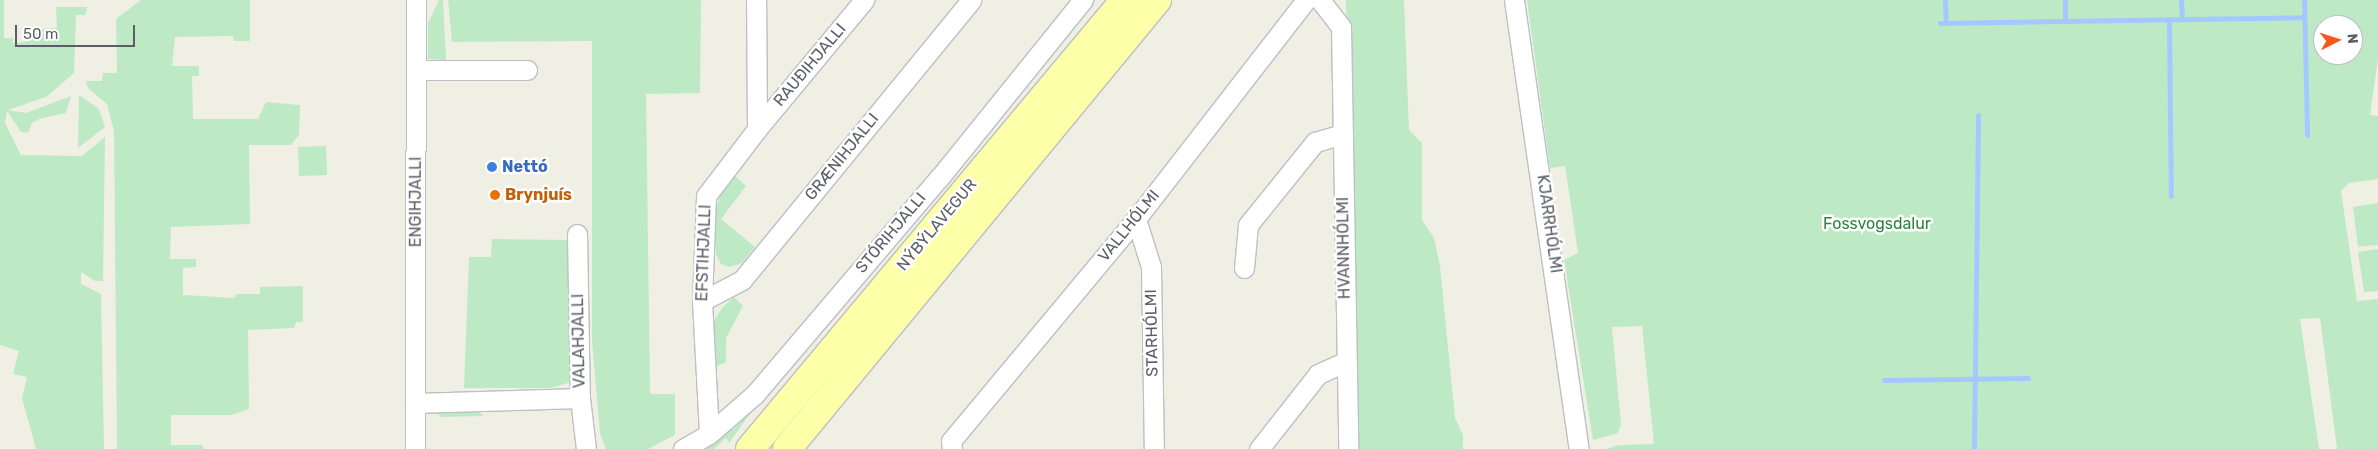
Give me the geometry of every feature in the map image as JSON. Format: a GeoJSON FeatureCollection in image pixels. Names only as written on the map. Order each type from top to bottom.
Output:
{"type":"FeatureCollection","features":[{"type":"Feature","properties":{"kind":"main road","name":"NÝBÝLAVEGUR"},"geometry":{"type":"LineString","coordinates":[[750,449],[1125,0]]}},
{"type":"Feature","properties":{"kind":"main road","name":"NÝBÝLAVEGUR"},"geometry":{"type":"LineString","coordinates":[[787,449],[1157,0]]}},
{"type":"Feature","properties":{"kind":"street","name":"ENGIHJALLI"},"geometry":{"type":"LineString","coordinates":[[415,449],[416,0]]}},
{"type":"Feature","properties":{"kind":"street"},"geometry":{"type":"LineString","coordinates":[[756,0],[757,129]]}},
{"type":"Feature","properties":{"kind":"street","name":"RAUÐIHJALLI"},"geometry":{"type":"LineString","coordinates":[[757,129],[864,0]]}},
{"type":"Feature","properties":{"kind":"street","name":"GRÆNIHJALLI"},"geometry":{"type":"LineString","coordinates":[[702,302],[742,280],[972,0]]}},
{"type":"Feature","properties":{"kind":"street","name":"STÓRIHJALLI"},"geometry":{"type":"LineString","coordinates":[[683,449],[709,434],[755,394],[940,177],[1083,0]]}},
{"type":"Feature","properties":{"kind":"street","name":"VALLHÓLMI"},"geometry":{"type":"LineString","coordinates":[[952,449],[951,440],[1136,219],[1306,0]]}},
{"type":"Feature","properties":{"kind":"street","name":"HVANNHÓLMI"},"geometry":{"type":"LineString","coordinates":[[1320,0],[1341,27],[1345,362],[1348,449]]}},
{"type":"Feature","properties":{"kind":"street","name":"KJARRHÓLMI"},"geometry":{"type":"LineString","coordinates":[[1514,0],[1579,449]]}},
{"type":"Feature","properties":{"kind":"street"},"geometry":{"type":"LineString","coordinates":[[416,70],[527,70]]}},
{"type":"Feature","properties":{"kind":"street","name":"EFSTIHJALLI"},"geometry":{"type":"LineString","coordinates":[[709,434],[702,302],[706,196],[757,129]]}},
{"type":"Feature","properties":{"kind":"street"},"geometry":{"type":"LineString","coordinates":[[1244,268],[1248,225],[1316,142],[1343,134]]}},
{"type":"Feature","properties":{"kind":"street","name":"STARHÓLMI"},"geometry":{"type":"LineString","coordinates":[[1136,219],[1150,267],[1154,449]]}},
{"type":"Feature","properties":{"kind":"street","name":"VALAHJALLI"},"geometry":{"type":"LineString","coordinates":[[577,234],[580,398],[586,449]]}},
{"type":"Feature","properties":{"kind":"street"},"geometry":{"type":"LineString","coordinates":[[1259,449],[1318,374],[1345,362]]}},
{"type":"Feature","properties":{"kind":"street"},"geometry":{"type":"LineString","coordinates":[[415,403],[580,398]]}},
{"type":"Feature","properties":{"kind":"green space"},"geometry":{"type":"Polygon","coordinates":[[[0,0],[4,0],[4,38],[13,38],[13,43],[25,42],[26,30],[57,28],[56,7],[87,7],[85,15],[76,15],[74,73],[46,97],[8,110],[26,113],[71,96],[66,113],[39,119],[32,123],[28,133],[21,132],[7,111],[5,123],[21,155],[82,156],[105,137],[103,281],[95,281],[81,272],[81,284],[101,294],[104,449],[36,449],[22,398],[27,377],[13,374],[19,351],[0,345],[0,0]]]}},
{"type":"Feature","properties":{"kind":"green space"},"geometry":{"type":"Polygon","coordinates":[[[141,0],[250,0],[250,41],[234,41],[233,36],[175,37],[172,66],[199,66],[199,76],[192,76],[193,119],[258,119],[266,102],[300,105],[299,135],[291,145],[249,145],[250,224],[171,227],[170,259],[196,259],[196,267],[183,268],[183,295],[235,298],[236,294],[260,294],[260,287],[303,286],[303,322],[296,322],[294,328],[248,330],[249,409],[231,415],[171,415],[171,445],[203,445],[203,449],[117,449],[114,131],[107,104],[88,88],[86,81],[102,81],[103,73],[117,73],[116,19],[141,0]]]}},
{"type":"Feature","properties":{"kind":"green space"},"geometry":{"type":"Polygon","coordinates":[[[439,0],[443,0],[446,60],[428,59],[428,23],[439,0]]]}},
{"type":"Feature","properties":{"kind":"green space"},"geometry":{"type":"Polygon","coordinates":[[[448,0],[701,0],[700,93],[646,94],[650,394],[675,394],[675,435],[648,449],[606,449],[600,434],[592,341],[592,41],[452,42],[448,0]]]}},
{"type":"Feature","properties":{"kind":"green space"},"geometry":{"type":"Polygon","coordinates":[[[1346,0],[1404,0],[1409,130],[1422,143],[1422,220],[1434,238],[1440,266],[1455,418],[1463,435],[1463,449],[1354,449],[1346,0]]]}},
{"type":"Feature","properties":{"kind":"green space","name":"Fossvogsdalur"},"geometry":{"type":"Polygon","coordinates":[[[1527,0],[2378,0],[2378,59],[2370,115],[2378,116],[2378,179],[2349,183],[2341,191],[2357,301],[2378,299],[2378,449],[2337,449],[2320,318],[2300,319],[2319,449],[1606,449],[1619,445],[1654,444],[1642,326],[1612,327],[1621,424],[1618,433],[1593,440],[1564,260],[1578,253],[1565,166],[1550,168],[1527,0]]]}},
{"type":"Feature","properties":{"kind":"green space"},"geometry":{"type":"Polygon","coordinates":[[[79,95],[99,109],[105,127],[78,148],[79,95]]]}},
{"type":"Feature","properties":{"kind":"green space"},"geometry":{"type":"Polygon","coordinates":[[[326,146],[327,175],[299,176],[298,147],[326,146]]]}},
{"type":"Feature","properties":{"kind":"green space"},"geometry":{"type":"Polygon","coordinates":[[[733,174],[746,186],[721,219],[755,247],[742,263],[730,267],[721,264],[716,255],[715,211],[725,182],[733,174]]]}},
{"type":"Feature","properties":{"kind":"green space"},"geometry":{"type":"Polygon","coordinates":[[[2378,203],[2378,245],[2358,247],[2353,207],[2378,203]]]}},
{"type":"Feature","properties":{"kind":"green space"},"geometry":{"type":"Polygon","coordinates":[[[492,239],[570,240],[571,381],[568,383],[550,388],[464,388],[469,257],[491,257],[492,239]]]}},
{"type":"Feature","properties":{"kind":"green space"},"geometry":{"type":"Polygon","coordinates":[[[2378,249],[2378,291],[2364,292],[2358,252],[2378,249]]]}},
{"type":"Feature","properties":{"kind":"green space"},"geometry":{"type":"Polygon","coordinates":[[[734,297],[743,306],[726,338],[726,362],[714,367],[711,325],[723,307],[734,297]]]}},
{"type":"Feature","properties":{"kind":"green space"},"geometry":{"type":"Polygon","coordinates":[[[754,408],[729,443],[726,438],[714,449],[702,449],[735,428],[754,408]]]}},
{"type":"Feature","properties":{"kind":"green space"},"geometry":{"type":"Polygon","coordinates":[[[440,411],[479,411],[483,416],[439,417],[440,411]]]}},
{"type":"Feature","properties":{"kind":"waterway"},"geometry":{"type":"LineString","coordinates":[[1945,0],[1946,23]]}},
{"type":"Feature","properties":{"kind":"waterway"},"geometry":{"type":"LineString","coordinates":[[2065,0],[2065,21]]}},
{"type":"Feature","properties":{"kind":"waterway"},"geometry":{"type":"LineString","coordinates":[[2181,0],[2182,19]]}},
{"type":"Feature","properties":{"kind":"waterway"},"geometry":{"type":"LineString","coordinates":[[2304,0],[2307,135]]}},
{"type":"Feature","properties":{"kind":"waterway"},"geometry":{"type":"LineString","coordinates":[[1940,23],[2304,17]]}},
{"type":"Feature","properties":{"kind":"waterway"},"geometry":{"type":"LineString","coordinates":[[2169,19],[2171,196]]}},
{"type":"Feature","properties":{"kind":"waterway"},"geometry":{"type":"LineString","coordinates":[[1974,449],[1978,115]]}},
{"type":"Feature","properties":{"kind":"waterway"},"geometry":{"type":"LineString","coordinates":[[1884,380],[2028,378]]}},
{"type":"Feature","properties":{"kind":"place","name":"Nettó"},"geometry":{"type":"Point","coordinates":[492,167]}},
{"type":"Feature","properties":{"kind":"place","name":"Brynjuís"},"geometry":{"type":"Point","coordinates":[495,195]}}]}
